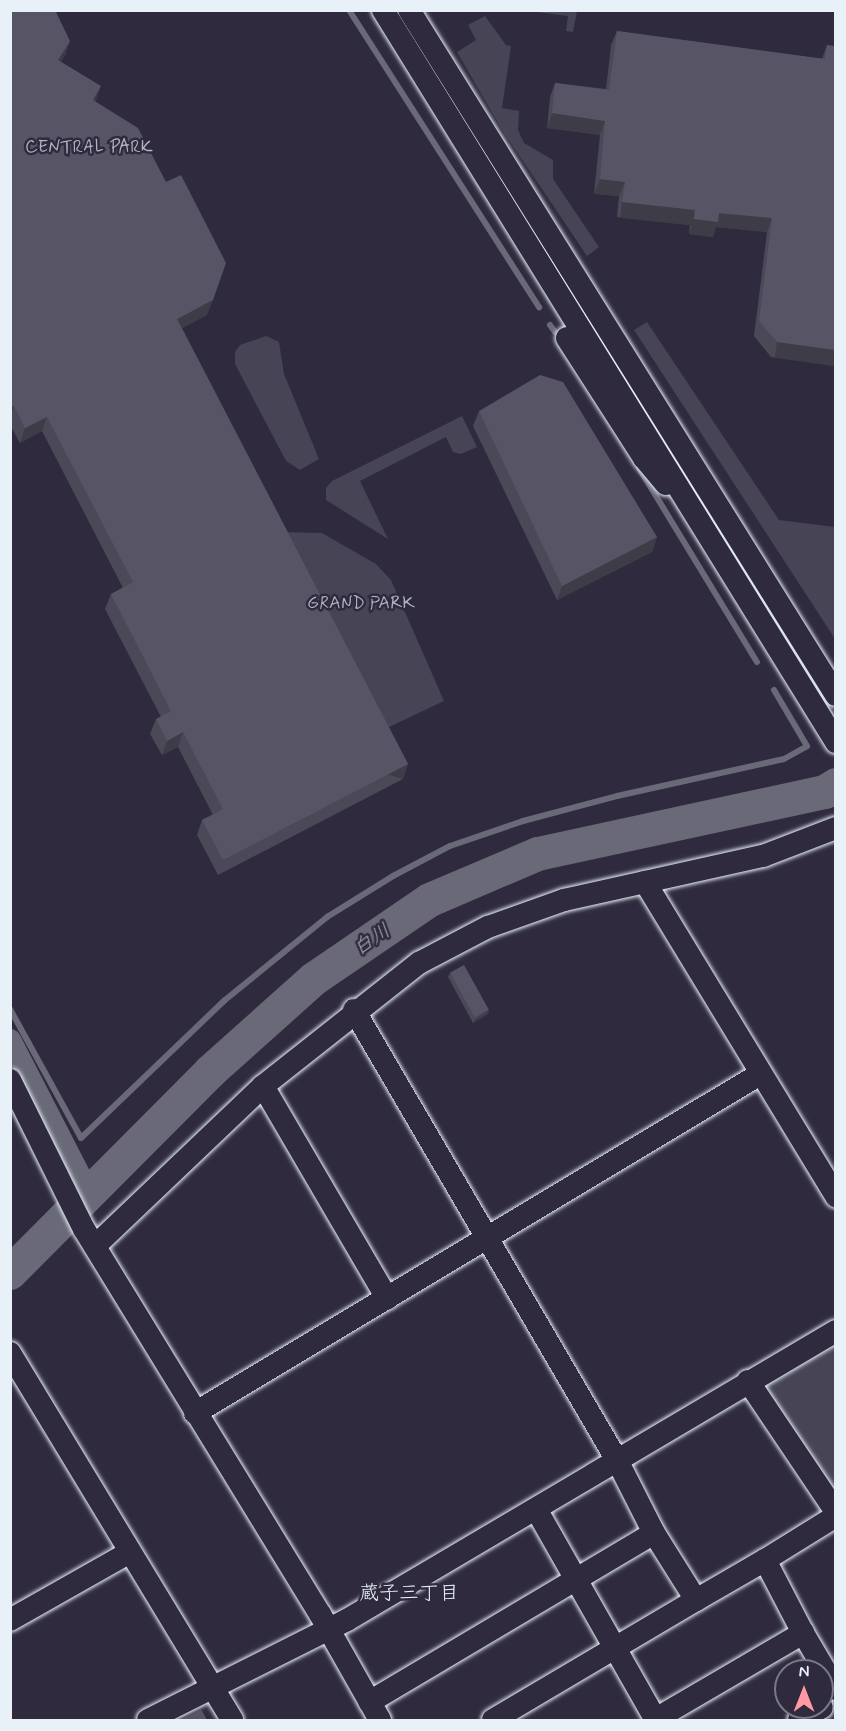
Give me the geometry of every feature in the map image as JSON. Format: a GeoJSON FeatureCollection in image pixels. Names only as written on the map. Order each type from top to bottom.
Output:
{"type":"FeatureCollection","features":[{"type":"Feature","properties":{"kind":"street"},"geometry":{"type":"LineString","coordinates":[[382,10],[708,532],[836,742]]}},
{"type":"Feature","properties":{"kind":"street"},"geometry":{"type":"LineString","coordinates":[[409,10],[836,695]]}},
{"type":"Feature","properties":{"kind":"street"},"geometry":{"type":"LineString","coordinates":[[567,338],[644,458],[708,532]]}},
{"type":"Feature","properties":{"kind":"street"},"geometry":{"type":"LineString","coordinates":[[90,1238],[263,1086],[354,1010],[419,963],[488,927],[564,900],[763,856],[836,828]]}},
{"type":"Feature","properties":{"kind":"street"},"geometry":{"type":"LineString","coordinates":[[645,882],[836,1196]]}},
{"type":"Feature","properties":{"kind":"street"},"geometry":{"type":"LineString","coordinates":[[354,1010],[618,1462],[654,1533],[696,1600]]}},
{"type":"Feature","properties":{"kind":"street"},"geometry":{"type":"LineString","coordinates":[[195,1413],[760,1074]]}},
{"type":"Feature","properties":{"kind":"street"},"geometry":{"type":"LineString","coordinates":[[10,1080],[62,1189],[90,1238],[328,1630],[374,1711],[576,1579],[654,1533]]}},
{"type":"Feature","properties":{"kind":"street"},"geometry":{"type":"LineString","coordinates":[[263,1086],[387,1298]]}},
{"type":"Feature","properties":{"kind":"street"},"geometry":{"type":"LineString","coordinates":[[148,1720],[307,1637],[328,1630],[618,1462],[748,1381],[836,1331]]}},
{"type":"Feature","properties":{"kind":"street"},"geometry":{"type":"LineString","coordinates":[[10,1353],[232,1720]]}},
{"type":"Feature","properties":{"kind":"street"},"geometry":{"type":"LineString","coordinates":[[493,1720],[765,1560],[836,1514],[748,1381]]}},
{"type":"Feature","properties":{"kind":"street"},"geometry":{"type":"LineString","coordinates":[[536,1509],[655,1720],[803,1633]]}},
{"type":"Feature","properties":{"kind":"street"},"geometry":{"type":"LineString","coordinates":[[10,1620],[130,1552]]}},
{"type":"Feature","properties":{"kind":"street"},"geometry":{"type":"LineString","coordinates":[[765,1560],[803,1633],[836,1689]]}},
{"type":"Feature","properties":{"kind":"green space"},"geometry":{"type":"Polygon","coordinates":[[[529,11],[577,11],[573,32],[566,31],[568,16],[529,11]]]}},
{"type":"Feature","properties":{"kind":"green space"},"geometry":{"type":"Polygon","coordinates":[[[485,16],[506,45],[511,46],[502,108],[519,111],[518,130],[524,143],[553,160],[553,179],[599,247],[587,256],[503,131],[457,52],[476,40],[468,25],[485,16]]]}},
{"type":"Feature","properties":{"kind":"green space"},"geometry":{"type":"Polygon","coordinates":[[[647,322],[779,520],[835,527],[835,639],[634,330],[647,322]]]}},
{"type":"Feature","properties":{"kind":"green space"},"geometry":{"type":"Polygon","coordinates":[[[266,336],[279,342],[284,374],[319,459],[300,470],[286,461],[235,364],[235,352],[240,345],[266,336]]]}},
{"type":"Feature","properties":{"kind":"green space"},"geometry":{"type":"Polygon","coordinates":[[[462,416],[477,447],[461,454],[453,452],[446,437],[360,481],[388,539],[326,500],[326,488],[332,481],[462,416]]]}},
{"type":"Feature","properties":{"kind":"green space","name":"GRAND PARK"},"geometry":{"type":"Polygon","coordinates":[[[282,532],[322,533],[376,564],[391,580],[444,701],[385,729],[282,532]]]}},
{"type":"Feature","properties":{"kind":"green space"},"geometry":{"type":"Polygon","coordinates":[[[835,1344],[835,1502],[765,1386],[835,1344]]]}},
{"type":"Feature","properties":{"kind":"building"},"geometry":{"type":"Polygon","coordinates":[[[10,10],[55,10],[70,41],[58,60],[101,86],[93,100],[138,128],[166,182],[181,175],[226,263],[213,300],[177,319],[408,764],[223,860],[202,820],[223,809],[183,732],[167,741],[156,719],[171,711],[111,594],[133,582],[47,417],[25,428],[14,406],[10,408],[10,10]]]}},
{"type":"Feature","properties":{"kind":"building"},"geometry":{"type":"Polygon","coordinates":[[[617,31],[825,59],[827,45],[836,46],[836,350],[777,342],[759,321],[772,218],[719,213],[718,222],[694,219],[695,210],[622,202],[625,182],[600,179],[605,121],[552,113],[555,83],[609,90],[617,31]]]}},
{"type":"Feature","properties":{"kind":"building"},"geometry":{"type":"Polygon","coordinates":[[[540,375],[563,382],[657,537],[562,586],[479,411],[540,375]]]}},
{"type":"Feature","properties":{"kind":"building"},"geometry":{"type":"Polygon","coordinates":[[[464,965],[489,1010],[475,1017],[450,973],[464,965]]]}},
{"type":"Feature","properties":{"kind":"building"},"geometry":{"type":"Polygon","coordinates":[[[201,1709],[207,1720],[180,1720],[201,1709]]]}},
{"type":"Feature","properties":{"kind":"waterway"},"geometry":{"type":"LineString","coordinates":[[349,10],[539,307]]}},
{"type":"Feature","properties":{"kind":"waterway"},"geometry":{"type":"LineString","coordinates":[[550,325],[555,332]]}},
{"type":"Feature","properties":{"kind":"waterway"},"geometry":{"type":"LineString","coordinates":[[639,468],[757,662]]}},
{"type":"Feature","properties":{"kind":"waterway"},"geometry":{"type":"LineString","coordinates":[[10,1009],[81,1138],[225,1000],[327,917],[393,876],[450,846],[523,821],[617,796],[784,759],[807,746],[774,690]]}},
{"type":"Feature","properties":{"kind":"waterway","name":"白川"},"geometry":{"type":"LineString","coordinates":[[10,1273],[210,1072],[314,979],[430,900],[538,854],[825,792],[836,785]]}},
{"type":"Feature","properties":{"kind":"waterway"},"geometry":{"type":"LineString","coordinates":[[10,1039],[88,1191]]}},
{"type":"Feature","properties":{"kind":"district","name":"蔵子三丁目"},"geometry":{"type":"Point","coordinates":[409,1593]}},
{"type":"Feature","properties":{"kind":"park label","name":"CENTRAL PARK"},"geometry":{"type":"Point","coordinates":[89,147]}}]}
